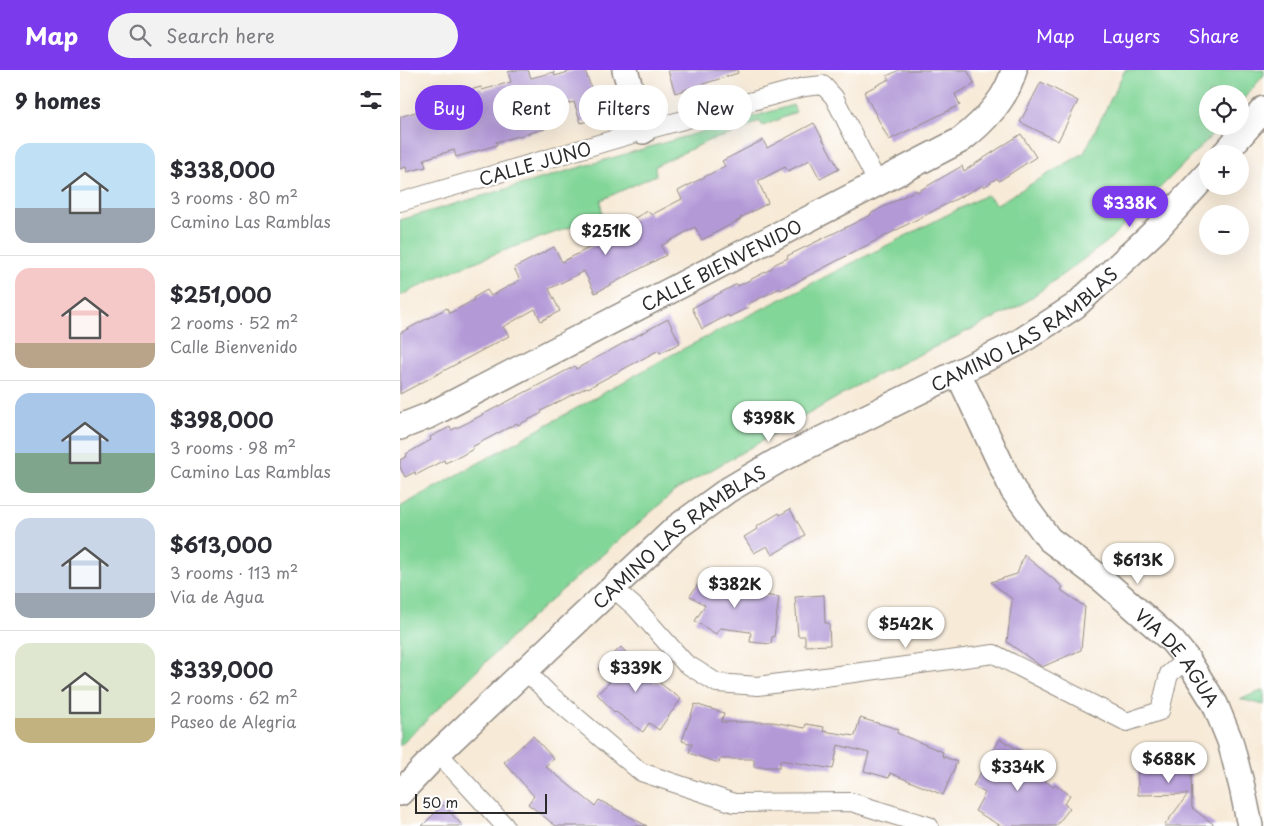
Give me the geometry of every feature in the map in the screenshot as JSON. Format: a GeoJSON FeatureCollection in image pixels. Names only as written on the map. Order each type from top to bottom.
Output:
{"type":"FeatureCollection","features":[{"type":"Feature","properties":{"kind":"street"},"geometry":{"type":"LineString","coordinates":[[625,70],[643,132]]}},
{"type":"Feature","properties":{"kind":"street","name":"CALLE BIENVENIDO"},"geometry":{"type":"LineString","coordinates":[[400,427],[428,416],[961,140],[980,125],[996,106],[1011,81],[1014,70]]}},
{"type":"Feature","properties":{"kind":"street","name":"CALLE JUNO"},"geometry":{"type":"LineString","coordinates":[[400,202],[804,87],[823,85],[834,97],[878,184]]}},
{"type":"Feature","properties":{"kind":"street"},"geometry":{"type":"LineString","coordinates":[[1232,145],[1264,109]]}},
{"type":"Feature","properties":{"kind":"street","name":"CAMINO LAS RAMBLAS"},"geometry":{"type":"LineString","coordinates":[[400,792],[612,586],[677,527],[728,490],[779,460],[1018,343],[1075,306],[1156,231],[1199,182]]}},
{"type":"Feature","properties":{"kind":"street","name":"VIA DE AGUA"},"geometry":{"type":"LineString","coordinates":[[958,373],[1013,490],[1049,539],[1103,580],[1172,641],[1188,659],[1215,704],[1230,741],[1250,826]]}},
{"type":"Feature","properties":{"kind":"street"},"geometry":{"type":"LineString","coordinates":[[612,586],[636,608],[685,663],[717,683],[758,686],[994,654],[1127,722],[1160,711],[1169,674],[1188,659]]}},
{"type":"Feature","properties":{"kind":"street"},"geometry":{"type":"LineString","coordinates":[[526,670],[548,693],[641,772],[734,803],[851,802],[929,826]]}},
{"type":"Feature","properties":{"kind":"street"},"geometry":{"type":"LineString","coordinates":[[438,753],[505,826]]}},
{"type":"Feature","properties":{"kind":"green space"},"geometry":{"type":"Polygon","coordinates":[[[1125,70],[1264,70],[1264,75],[1249,92],[1249,85],[1199,85],[1199,135],[1212,135],[1202,145],[1199,145],[1199,148],[1107,242],[1021,305],[869,379],[675,491],[535,614],[400,746],[400,507],[673,354],[986,195],[997,204],[1084,153],[1125,70]]]}},
{"type":"Feature","properties":{"kind":"green space"},"geometry":{"type":"Polygon","coordinates":[[[793,105],[796,112],[763,126],[759,121],[752,125],[752,117],[793,105]]]}},
{"type":"Feature","properties":{"kind":"green space"},"geometry":{"type":"Polygon","coordinates":[[[708,130],[742,130],[710,140],[655,166],[656,175],[601,200],[602,216],[500,252],[442,275],[400,296],[400,220],[708,130]]]}},
{"type":"Feature","properties":{"kind":"green space"},"geometry":{"type":"Polygon","coordinates":[[[1264,690],[1264,705],[1240,699],[1264,690]]]}},
{"type":"Feature","properties":{"kind":"building"},"geometry":{"type":"Polygon","coordinates":[[[528,70],[531,78],[554,72],[555,76],[575,70],[585,70],[590,85],[579,85],[579,117],[574,102],[569,103],[569,85],[500,85],[511,82],[508,72],[528,70]]]}},
{"type":"Feature","properties":{"kind":"building"},"geometry":{"type":"Polygon","coordinates":[[[668,70],[737,70],[738,73],[700,85],[678,85],[678,92],[675,93],[668,70]]]}},
{"type":"Feature","properties":{"kind":"building"},"geometry":{"type":"Polygon","coordinates":[[[899,70],[967,70],[975,84],[955,94],[960,105],[889,140],[864,92],[889,79],[887,76],[899,70]]]}},
{"type":"Feature","properties":{"kind":"building"},"geometry":{"type":"Polygon","coordinates":[[[1041,82],[1078,101],[1058,141],[1020,122],[1041,82]]]}},
{"type":"Feature","properties":{"kind":"building"},"geometry":{"type":"Polygon","coordinates":[[[493,87],[493,130],[541,130],[496,142],[497,145],[456,157],[454,150],[424,159],[426,167],[407,172],[406,167],[400,169],[400,117],[415,112],[415,130],[483,130],[483,90],[493,87]]]}},
{"type":"Feature","properties":{"kind":"building"},"geometry":{"type":"Polygon","coordinates":[[[814,123],[839,169],[820,179],[810,160],[788,171],[785,167],[758,181],[768,203],[741,219],[702,240],[695,227],[661,246],[666,255],[595,293],[584,271],[549,289],[560,311],[541,321],[535,309],[503,327],[509,336],[400,394],[400,333],[447,308],[450,313],[474,300],[473,298],[487,290],[491,296],[520,280],[514,268],[554,247],[562,262],[627,228],[625,223],[648,211],[651,215],[682,199],[678,191],[725,166],[722,161],[763,140],[767,148],[814,123]]]}},
{"type":"Feature","properties":{"kind":"building"},"geometry":{"type":"Polygon","coordinates":[[[1021,134],[1036,157],[999,181],[997,178],[984,187],[983,185],[781,290],[780,288],[748,304],[749,307],[729,317],[728,315],[702,329],[692,308],[737,284],[738,286],[771,269],[775,264],[788,258],[787,256],[871,215],[916,190],[917,192],[962,166],[964,171],[1021,134]]]}},
{"type":"Feature","properties":{"kind":"building"},"geometry":{"type":"Polygon","coordinates":[[[668,319],[680,343],[660,353],[659,350],[541,411],[542,413],[518,425],[517,423],[472,447],[473,449],[461,456],[445,463],[444,460],[416,475],[415,472],[405,477],[400,467],[400,460],[407,456],[406,454],[431,440],[430,437],[450,427],[451,430],[461,426],[575,366],[576,369],[668,319]]]}},
{"type":"Feature","properties":{"kind":"building"},"geometry":{"type":"Polygon","coordinates":[[[790,509],[805,535],[772,555],[767,546],[754,553],[744,537],[779,513],[780,515],[790,509]]]}},
{"type":"Feature","properties":{"kind":"building"},"geometry":{"type":"Polygon","coordinates":[[[1024,555],[1063,587],[1061,590],[1085,607],[1081,650],[1042,667],[1007,642],[1012,599],[991,582],[1017,574],[1024,555]]]}},
{"type":"Feature","properties":{"kind":"building"},"geometry":{"type":"Polygon","coordinates":[[[708,569],[744,593],[779,597],[774,637],[772,637],[771,644],[750,642],[750,632],[720,628],[716,634],[695,621],[705,605],[690,596],[708,569]]]}},
{"type":"Feature","properties":{"kind":"building"},"geometry":{"type":"Polygon","coordinates":[[[824,595],[825,623],[829,623],[830,645],[805,646],[805,636],[798,636],[795,597],[824,595]]]}},
{"type":"Feature","properties":{"kind":"building"},"geometry":{"type":"Polygon","coordinates":[[[621,647],[655,683],[657,681],[681,699],[659,730],[649,723],[643,732],[615,713],[597,694],[610,682],[598,669],[621,647]]]}},
{"type":"Feature","properties":{"kind":"building"},"geometry":{"type":"Polygon","coordinates":[[[695,704],[724,713],[721,722],[773,722],[805,728],[806,724],[824,727],[823,731],[855,736],[860,718],[898,729],[897,733],[943,752],[942,756],[957,762],[943,795],[890,773],[889,778],[864,771],[869,753],[838,745],[833,769],[780,760],[780,767],[754,767],[754,759],[720,759],[719,763],[689,753],[692,744],[682,741],[695,704]]]}},
{"type":"Feature","properties":{"kind":"building"},"geometry":{"type":"Polygon","coordinates":[[[533,736],[554,759],[545,766],[595,806],[599,800],[647,826],[556,826],[528,804],[534,796],[504,762],[533,736]]]}},
{"type":"Feature","properties":{"kind":"building"},"geometry":{"type":"Polygon","coordinates":[[[1000,739],[1030,756],[1025,766],[1053,787],[1055,784],[1070,795],[1064,804],[1070,808],[1056,826],[1001,826],[975,811],[985,793],[973,786],[1000,739]]]}},
{"type":"Feature","properties":{"kind":"building"},"geometry":{"type":"Polygon","coordinates":[[[1183,750],[1183,771],[1191,771],[1192,808],[1216,826],[1164,826],[1188,794],[1138,795],[1137,751],[1183,750]]]}},
{"type":"Feature","properties":{"kind":"building"},"geometry":{"type":"Polygon","coordinates":[[[443,805],[463,826],[422,826],[443,805]]]}}]}
